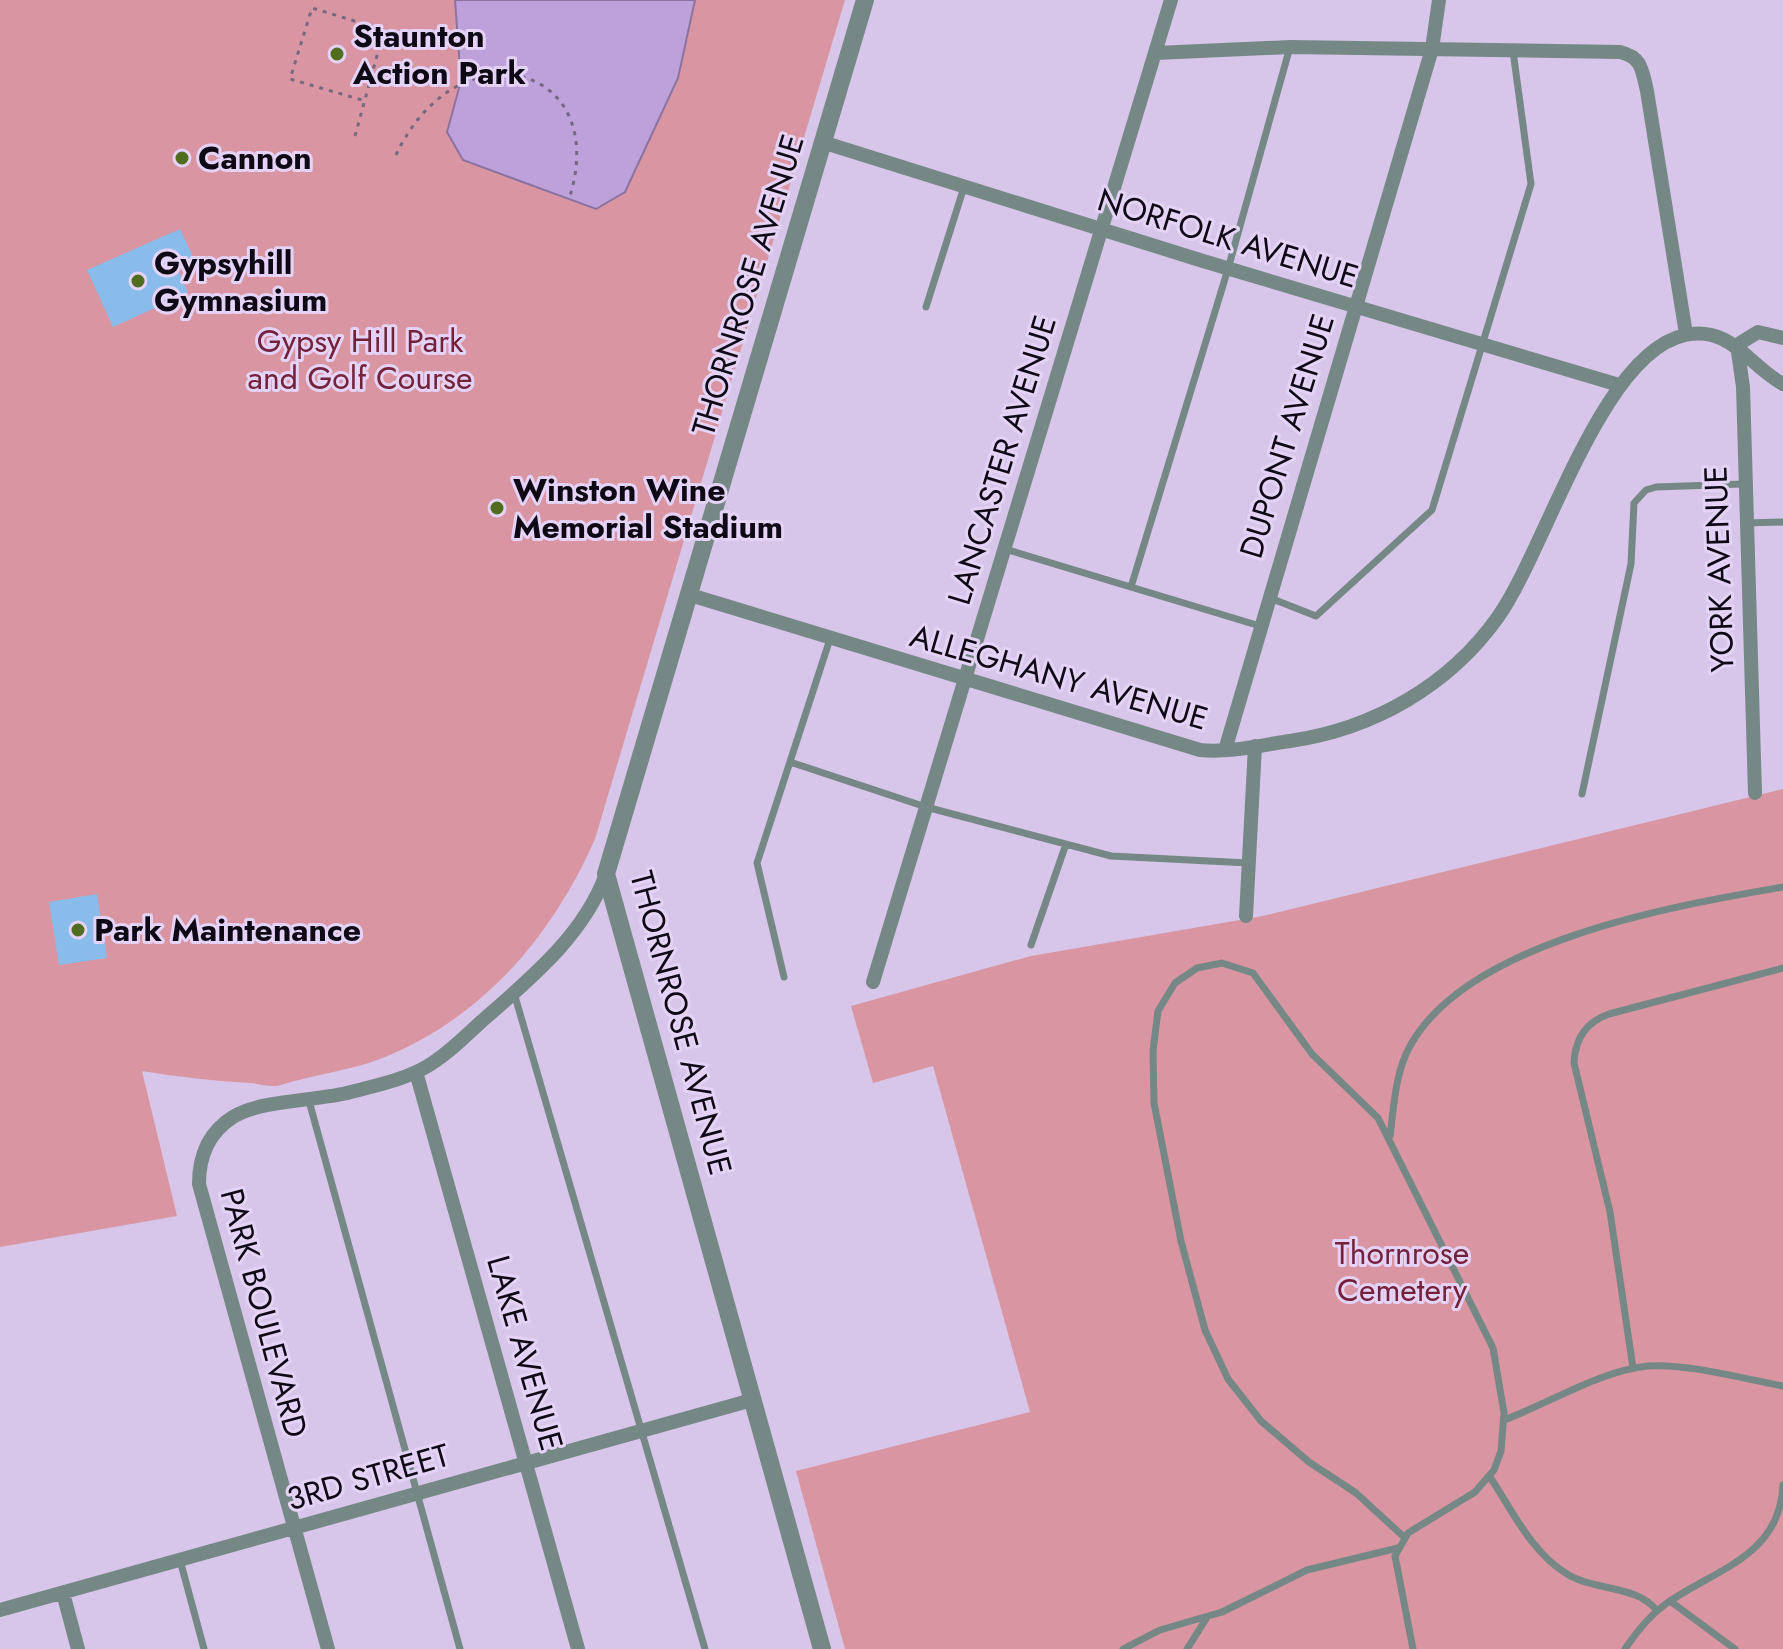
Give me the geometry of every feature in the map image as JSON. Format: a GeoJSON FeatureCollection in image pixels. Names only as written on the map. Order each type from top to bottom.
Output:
{"type":"FeatureCollection","features":[{"type":"Feature","properties":{"kind":"street","name":"THORNROSE AVENUE"},"geometry":{"type":"LineString","coordinates":[[822,1649],[606,874],[865,0]]}},
{"type":"Feature","properties":{"kind":"street","name":"LANCASTER AVENUE"},"geometry":{"type":"LineString","coordinates":[[873,982],[1171,0]]}},
{"type":"Feature","properties":{"kind":"street","name":"DUPONT AVENUE"},"geometry":{"type":"LineString","coordinates":[[1225,750],[1432,49],[1439,0]]}},
{"type":"Feature","properties":{"kind":"street"},"geometry":{"type":"LineString","coordinates":[[1156,53],[1290,47],[1620,52],[1641,62],[1686,334],[1712,336],[1737,345],[1754,363],[1783,384]]}},
{"type":"Feature","properties":{"kind":"street","name":"NORFOLK AVENUE"},"geometry":{"type":"LineString","coordinates":[[822,142],[1228,269],[1619,385]]}},
{"type":"Feature","properties":{"kind":"street"},"geometry":{"type":"LineString","coordinates":[[1737,345],[1758,332],[1783,338]]}},
{"type":"Feature","properties":{"kind":"street","name":"ALLEGHANY AVENUE"},"geometry":{"type":"LineString","coordinates":[[687,594],[1200,750],[1225,750],[1312,738],[1366,722],[1411,698],[1462,658],[1500,614],[1619,385],[1651,351],[1686,334]]}},
{"type":"Feature","properties":{"kind":"street","name":"YORK AVENUE"},"geometry":{"type":"LineString","coordinates":[[1737,345],[1743,387],[1743,484],[1755,793]]}},
{"type":"Feature","properties":{"kind":"street"},"geometry":{"type":"LineString","coordinates":[[1246,916],[1255,746]]}},
{"type":"Feature","properties":{"kind":"street"},"geometry":{"type":"LineString","coordinates":[[309,1101],[394,1081],[446,1054],[514,993],[580,924],[606,874]]}},
{"type":"Feature","properties":{"kind":"street","name":"LAKE AVENUE"},"geometry":{"type":"LineString","coordinates":[[416,1072],[578,1649]]}},
{"type":"Feature","properties":{"kind":"street","name":"PARK BOULEVARD"},"geometry":{"type":"LineString","coordinates":[[309,1101],[247,1110],[215,1132],[202,1157],[199,1184],[328,1649]]}},
{"type":"Feature","properties":{"kind":"street","name":"3RD STREET"},"geometry":{"type":"LineString","coordinates":[[0,1610],[752,1400]]}},
{"type":"Feature","properties":{"kind":"street"},"geometry":{"type":"LineString","coordinates":[[63,1593],[78,1649]]}},
{"type":"Feature","properties":{"kind":"lane"},"geometry":{"type":"LineString","coordinates":[[1131,587],[1228,269],[1290,47]]}},
{"type":"Feature","properties":{"kind":"lane"},"geometry":{"type":"LineString","coordinates":[[1268,597],[1316,616],[1432,510],[1531,184],[1513,51]]}},
{"type":"Feature","properties":{"kind":"lane"},"geometry":{"type":"LineString","coordinates":[[926,307],[964,185]]}},
{"type":"Feature","properties":{"kind":"lane"},"geometry":{"type":"LineString","coordinates":[[1582,794],[1623,609],[1631,564],[1634,503],[1646,490],[1656,487],[1743,484]]}},
{"type":"Feature","properties":{"kind":"lane"},"geometry":{"type":"LineString","coordinates":[[1746,523],[1783,522]]}},
{"type":"Feature","properties":{"kind":"lane"},"geometry":{"type":"LineString","coordinates":[[1005,549],[1260,626]]}},
{"type":"Feature","properties":{"kind":"lane"},"geometry":{"type":"LineString","coordinates":[[784,977],[757,863],[830,639]]}},
{"type":"Feature","properties":{"kind":"lane"},"geometry":{"type":"LineString","coordinates":[[790,762],[926,807],[1111,856],[1248,863]]}},
{"type":"Feature","properties":{"kind":"lane"},"geometry":{"type":"LineString","coordinates":[[1031,945],[1066,844]]}},
{"type":"Feature","properties":{"kind":"lane"},"geometry":{"type":"LineString","coordinates":[[1389,1138],[1400,1071],[1409,1047],[1428,1023],[1490,971],[1555,940],[1783,887]]}},
{"type":"Feature","properties":{"kind":"lane"},"geometry":{"type":"LineString","coordinates":[[1404,1537],[1356,1493],[1309,1462],[1261,1421],[1235,1390],[1209,1343],[1181,1241],[1154,1103],[1156,1021],[1167,993],[1182,976],[1206,965],[1222,963],[1246,968],[1263,983],[1321,1064],[1373,1111],[1489,1338],[1500,1369],[1504,1420],[1501,1451],[1490,1477],[1475,1492],[1404,1537],[1395,1556],[1413,1649]]}},
{"type":"Feature","properties":{"kind":"lane"},"geometry":{"type":"LineString","coordinates":[[1633,1368],[1610,1212],[1574,1063],[1577,1044],[1589,1025],[1609,1014],[1783,968]]}},
{"type":"Feature","properties":{"kind":"lane"},"geometry":{"type":"LineString","coordinates":[[514,993],[705,1649]]}},
{"type":"Feature","properties":{"kind":"lane"},"geometry":{"type":"LineString","coordinates":[[309,1101],[460,1649]]}},
{"type":"Feature","properties":{"kind":"lane"},"geometry":{"type":"LineString","coordinates":[[1504,1420],[1633,1368],[1669,1366],[1783,1386]]}},
{"type":"Feature","properties":{"kind":"lane"},"geometry":{"type":"LineString","coordinates":[[1490,1477],[1538,1551],[1556,1567],[1589,1585],[1640,1597],[1657,1611]]}},
{"type":"Feature","properties":{"kind":"lane"},"geometry":{"type":"LineString","coordinates":[[1625,1649],[1657,1611],[1670,1601],[1751,1554],[1777,1517],[1783,1485]]}},
{"type":"Feature","properties":{"kind":"lane"},"geometry":{"type":"LineString","coordinates":[[1123,1649],[1160,1630],[1207,1618],[1307,1570],[1398,1548]]}},
{"type":"Feature","properties":{"kind":"lane"},"geometry":{"type":"LineString","coordinates":[[180,1560],[204,1649]]}},
{"type":"Feature","properties":{"kind":"lane"},"geometry":{"type":"LineString","coordinates":[[1670,1601],[1735,1649]]}},
{"type":"Feature","properties":{"kind":"lane"},"geometry":{"type":"LineString","coordinates":[[1187,1649],[1207,1618]]}},
{"type":"Feature","properties":{"kind":"path"},"geometry":{"type":"LineString","coordinates":[[355,136],[362,100],[384,30],[312,8],[290,79],[362,100]]}},
{"type":"Feature","properties":{"kind":"path"},"geometry":{"type":"LineString","coordinates":[[396,155],[409,128],[438,96],[460,83],[499,73],[517,75],[542,83],[561,102],[574,139],[574,182],[569,199]]}},
{"type":"Feature","properties":{"kind":"green space","name":"Gypsy Hill Park and Golf Course"},"geometry":{"type":"Polygon","coordinates":[[[0,0],[845,0],[595,839],[558,909],[510,971],[482,998],[451,1022],[380,1059],[274,1086],[142,1071],[177,1216],[0,1247],[0,0]]]}},
{"type":"Feature","properties":{"kind":"green space","name":"Thornrose Cemetery"},"geometry":{"type":"Polygon","coordinates":[[[1783,789],[1783,1649],[845,1649],[796,1471],[1030,1412],[933,1066],[873,1083],[851,1006],[1031,956],[1263,916],[1783,789]]]}},
{"type":"Feature","properties":{"kind":"shaded area"},"geometry":{"type":"Polygon","coordinates":[[[455,0],[695,0],[678,78],[625,192],[596,209],[463,160],[447,132],[461,81],[455,0]]]}},
{"type":"Feature","properties":{"kind":"building","name":"Gypsyhill Gymnasium"},"geometry":{"type":"Polygon","coordinates":[[[180,229],[193,257],[176,265],[188,293],[113,327],[87,270],[180,229]]]}},
{"type":"Feature","properties":{"kind":"building","name":"Park Maintenance"},"geometry":{"type":"Polygon","coordinates":[[[97,894],[107,958],[59,965],[49,902],[97,894]]]}},
{"type":"Feature","properties":{"kind":"place","name":"Staunton Action Park"},"geometry":{"type":"Point","coordinates":[337,54]}},
{"type":"Feature","properties":{"kind":"place","name":"Cannon"},"geometry":{"type":"Point","coordinates":[182,158]}},
{"type":"Feature","properties":{"kind":"place","name":"Gypsyhill Gymnasium"},"geometry":{"type":"Point","coordinates":[138,281]}},
{"type":"Feature","properties":{"kind":"place","name":"Winston Wine Memorial Stadium"},"geometry":{"type":"Point","coordinates":[497,508]}},
{"type":"Feature","properties":{"kind":"place","name":"Park Maintenance"},"geometry":{"type":"Point","coordinates":[78,930]}}]}
